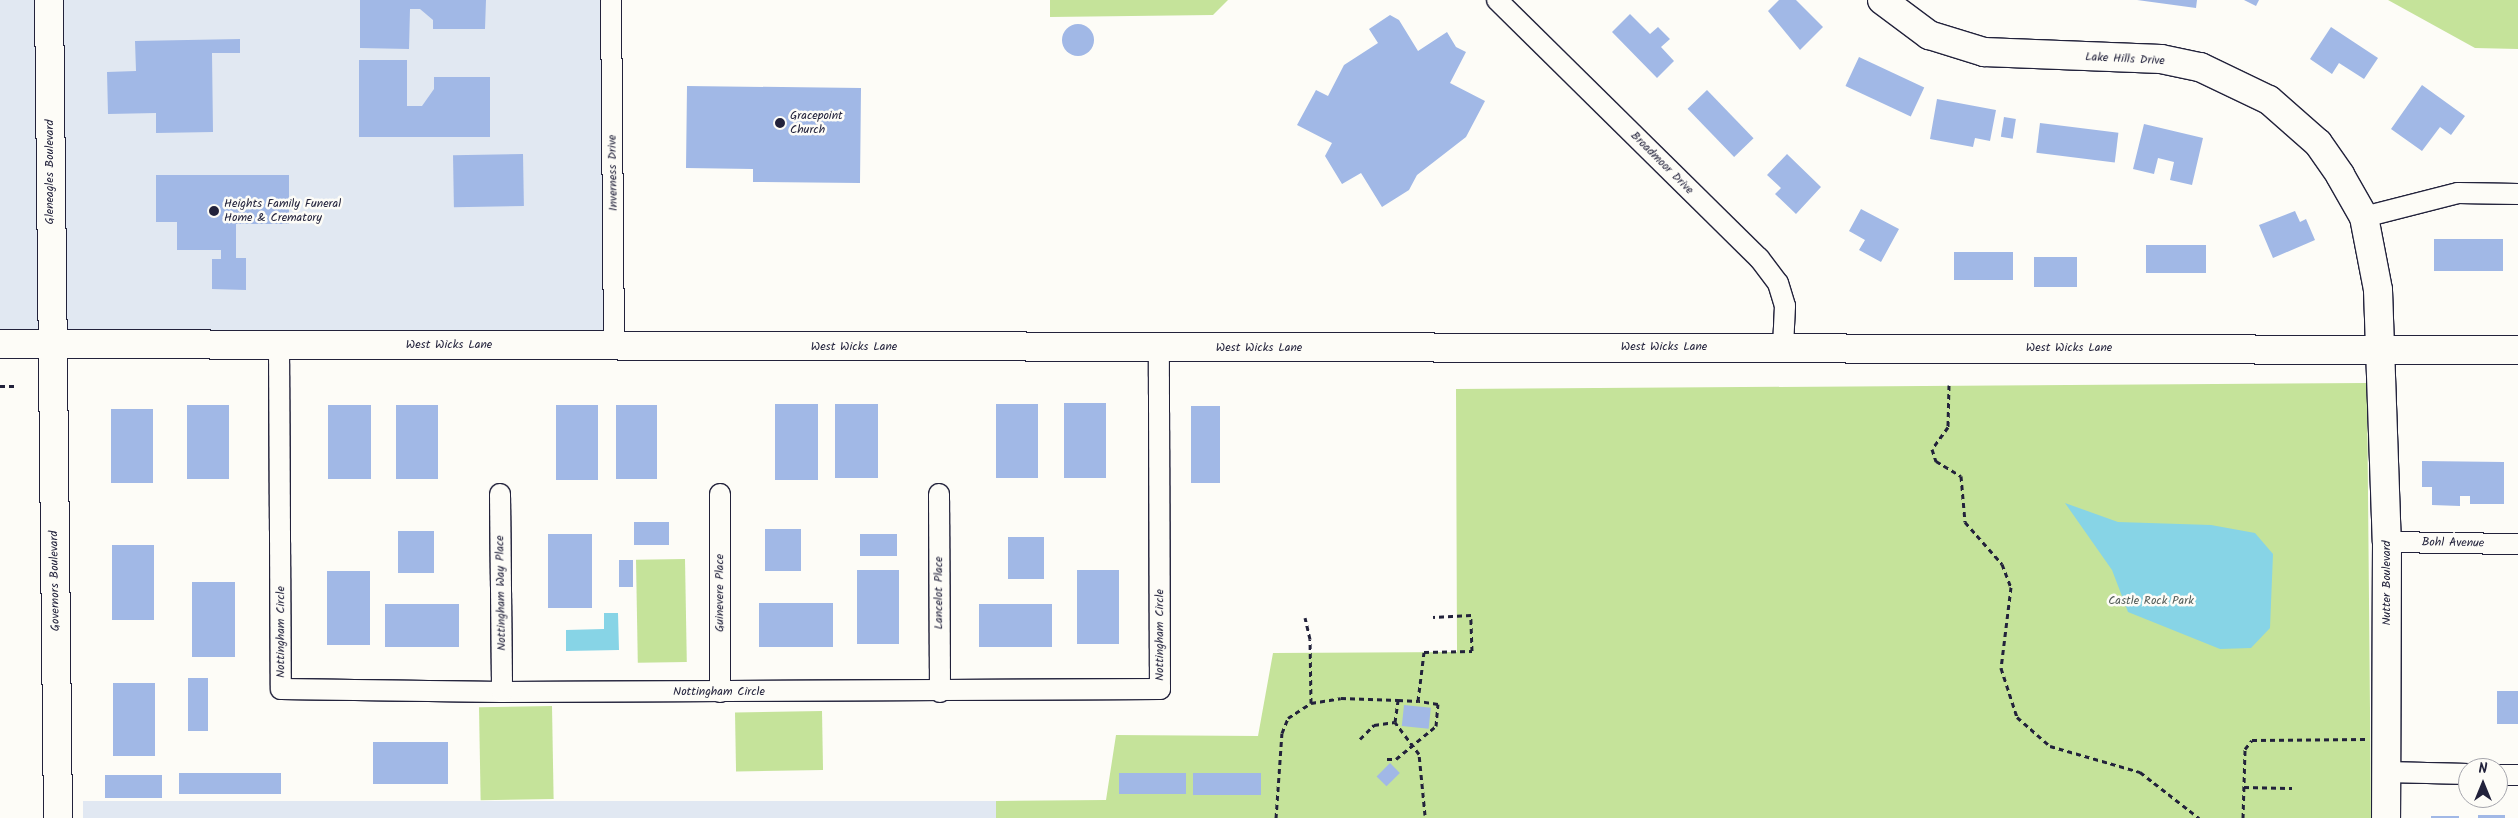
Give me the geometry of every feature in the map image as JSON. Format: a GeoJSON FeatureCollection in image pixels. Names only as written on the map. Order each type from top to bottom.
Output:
{"type":"FeatureCollection","features":[{"type":"Feature","properties":{"kind":"main road","name":"Gleneagles Boulevard"},"geometry":{"type":"LineString","coordinates":[[49,0],[51,345]]}},
{"type":"Feature","properties":{"kind":"main road","name":"Lake Hills Drive"},"geometry":{"type":"LineString","coordinates":[[1882,0],[1929,36],[1984,52],[2161,59],[2200,68],[2241,84],[2269,100],[2318,144],[2364,217],[2378,290],[2380,348]]}},
{"type":"Feature","properties":{"kind":"main road","name":"West Wicks Lane"},"geometry":{"type":"LineString","coordinates":[[0,344],[1159,348],[2380,348],[2518,350]]}},
{"type":"Feature","properties":{"kind":"main road","name":"Governors Boulevard"},"geometry":{"type":"LineString","coordinates":[[51,345],[58,818]]}},
{"type":"Feature","properties":{"kind":"main road","name":"Nutter Boulevard"},"geometry":{"type":"LineString","coordinates":[[2380,348],[2387,542],[2386,818]]}},
{"type":"Feature","properties":{"kind":"street","name":"Inverness Drive"},"geometry":{"type":"LineString","coordinates":[[611,0],[614,346]]}},
{"type":"Feature","properties":{"kind":"street","name":"Broadmoor Drive"},"geometry":{"type":"LineString","coordinates":[[1497,0],[1759,258],[1778,283],[1785,306],[1783,347]]}},
{"type":"Feature","properties":{"kind":"street"},"geometry":{"type":"LineString","coordinates":[[2364,217],[2458,193],[2518,194]]}},
{"type":"Feature","properties":{"kind":"street","name":"Nottingham Circle"},"geometry":{"type":"LineString","coordinates":[[279,345],[281,690],[502,692],[1160,690],[1159,348]]}},
{"type":"Feature","properties":{"kind":"street","name":"Nottingham Way Place"},"geometry":{"type":"LineString","coordinates":[[500,494],[502,692]]}},
{"type":"Feature","properties":{"kind":"street","name":"Guinevere Place"},"geometry":{"type":"LineString","coordinates":[[720,494],[720,692]]}},
{"type":"Feature","properties":{"kind":"street","name":"Lancelot Place"},"geometry":{"type":"LineString","coordinates":[[939,494],[940,692]]}},
{"type":"Feature","properties":{"kind":"street","name":"Bohl Avenue"},"geometry":{"type":"LineString","coordinates":[[2387,542],[2518,544]]}},
{"type":"Feature","properties":{"kind":"street"},"geometry":{"type":"LineString","coordinates":[[2386,772],[2458,774]]}},
{"type":"Feature","properties":{"kind":"path"},"geometry":{"type":"LineString","coordinates":[[1949,385],[1948,427],[1932,449],[1936,461],[1961,476],[1965,522],[2002,564],[2011,587],[2001,668],[2018,717],[2050,746],[2140,772],[2199,818]]}},
{"type":"Feature","properties":{"kind":"path"},"geometry":{"type":"LineString","coordinates":[[0,386],[18,386]]}},
{"type":"Feature","properties":{"kind":"path"},"geometry":{"type":"LineString","coordinates":[[1418,702],[1424,652],[1472,651],[1472,615],[1433,617]]}},
{"type":"Feature","properties":{"kind":"path"},"geometry":{"type":"LineString","coordinates":[[1305,618],[1310,639],[1311,703]]}},
{"type":"Feature","properties":{"kind":"path"},"geometry":{"type":"LineString","coordinates":[[1276,818],[1282,733],[1288,718],[1311,703],[1341,698],[1398,700],[1438,704],[1436,726],[1396,759],[1387,759]]}},
{"type":"Feature","properties":{"kind":"path"},"geometry":{"type":"LineString","coordinates":[[1398,700],[1395,722],[1414,746],[1425,815]]}},
{"type":"Feature","properties":{"kind":"path"},"geometry":{"type":"LineString","coordinates":[[1360,739],[1374,724],[1395,722]]}},
{"type":"Feature","properties":{"kind":"path"},"geometry":{"type":"LineString","coordinates":[[2243,818],[2244,749],[2252,740],[2386,739]]}},
{"type":"Feature","properties":{"kind":"path"},"geometry":{"type":"LineString","coordinates":[[2244,787],[2292,788]]}},
{"type":"Feature","properties":{"kind":"shaded area"},"geometry":{"type":"Polygon","coordinates":[[[0,0],[611,0],[611,344],[0,344],[0,0]]]}},
{"type":"Feature","properties":{"kind":"shaded area"},"geometry":{"type":"Polygon","coordinates":[[[83,801],[996,801],[996,818],[83,818],[83,801]]]}},
{"type":"Feature","properties":{"kind":"green space"},"geometry":{"type":"Polygon","coordinates":[[[1050,0],[1228,0],[1213,15],[1050,17],[1050,0]]]}},
{"type":"Feature","properties":{"kind":"green space"},"geometry":{"type":"Polygon","coordinates":[[[2388,0],[2518,0],[2518,49],[2475,48],[2388,0]]]}},
{"type":"Feature","properties":{"kind":"green space","name":"Castle Rock Park"},"geometry":{"type":"Polygon","coordinates":[[[2367,383],[2371,818],[996,818],[996,801],[1106,800],[1116,735],[1258,736],[1273,653],[1457,652],[1456,389],[2367,383]]]}},
{"type":"Feature","properties":{"kind":"green space"},"geometry":{"type":"Polygon","coordinates":[[[685,559],[687,662],[638,663],[636,560],[685,559]]]}},
{"type":"Feature","properties":{"kind":"green space"},"geometry":{"type":"Polygon","coordinates":[[[552,706],[554,799],[481,800],[479,707],[552,706]]]}},
{"type":"Feature","properties":{"kind":"green space"},"geometry":{"type":"Polygon","coordinates":[[[822,711],[823,770],[736,772],[735,713],[822,711]]]}},
{"type":"Feature","properties":{"kind":"water"},"geometry":{"type":"Polygon","coordinates":[[[2065,503],[2118,522],[2211,525],[2255,533],[2273,554],[2270,628],[2251,648],[2220,649],[2128,612],[2112,570],[2065,503]]]}},
{"type":"Feature","properties":{"kind":"water"},"geometry":{"type":"Polygon","coordinates":[[[604,613],[618,613],[619,650],[566,651],[566,630],[604,629],[604,613]]]}},
{"type":"Feature","properties":{"kind":"building"},"geometry":{"type":"Polygon","coordinates":[[[360,0],[486,0],[485,29],[433,29],[433,20],[420,9],[410,9],[409,49],[360,48],[360,0]]]}},
{"type":"Feature","properties":{"kind":"building"},"geometry":{"type":"Polygon","coordinates":[[[1779,0],[1796,0],[1823,27],[1800,50],[1768,11],[1779,0]]]}},
{"type":"Feature","properties":{"kind":"building"},"geometry":{"type":"Polygon","coordinates":[[[2137,0],[2197,0],[2196,8],[2137,0]]]}},
{"type":"Feature","properties":{"kind":"building"},"geometry":{"type":"Polygon","coordinates":[[[2244,0],[2259,0],[2256,6],[2244,0]]]}},
{"type":"Feature","properties":{"kind":"building"},"geometry":{"type":"Polygon","coordinates":[[[1630,14],[1650,34],[1658,27],[1670,39],[1661,47],[1674,61],[1657,78],[1612,32],[1630,14]]]}},
{"type":"Feature","properties":{"kind":"building"},"geometry":{"type":"Polygon","coordinates":[[[1390,15],[1399,20],[1418,51],[1447,32],[1456,47],[1466,52],[1450,83],[1485,101],[1466,137],[1417,175],[1409,190],[1382,207],[1361,173],[1342,184],[1325,156],[1332,143],[1297,125],[1316,90],[1328,96],[1344,65],[1378,43],[1369,29],[1390,15]]]}},
{"type":"Feature","properties":{"kind":"building"},"geometry":{"type":"Polygon","coordinates":[[[1078,24],[1090,28],[1094,40],[1090,52],[1078,56],[1066,52],[1062,40],[1066,28],[1078,24]]]}},
{"type":"Feature","properties":{"kind":"building"},"geometry":{"type":"Polygon","coordinates":[[[2331,27],[2378,58],[2364,79],[2339,63],[2332,74],[2310,59],[2331,27]]]}},
{"type":"Feature","properties":{"kind":"building"},"geometry":{"type":"Polygon","coordinates":[[[240,39],[240,53],[212,53],[213,132],[156,133],[156,113],[108,114],[107,72],[136,71],[135,41],[240,39]]]}},
{"type":"Feature","properties":{"kind":"building"},"geometry":{"type":"Polygon","coordinates":[[[1859,57],[1924,87],[1911,116],[1845,86],[1859,57]]]}},
{"type":"Feature","properties":{"kind":"building"},"geometry":{"type":"Polygon","coordinates":[[[359,60],[407,60],[407,106],[422,106],[434,89],[434,77],[490,77],[490,137],[359,137],[359,60]]]}},
{"type":"Feature","properties":{"kind":"building"},"geometry":{"type":"Polygon","coordinates":[[[2422,85],[2465,116],[2451,135],[2440,127],[2422,151],[2391,129],[2422,85]]]}},
{"type":"Feature","properties":{"kind":"building"},"geometry":{"type":"Polygon","coordinates":[[[687,86],[861,88],[860,183],[753,182],[753,169],[686,168],[687,86]]]}},
{"type":"Feature","properties":{"kind":"building"},"geometry":{"type":"Polygon","coordinates":[[[1707,90],[1754,138],[1734,157],[1688,109],[1707,90]]]}},
{"type":"Feature","properties":{"kind":"building"},"geometry":{"type":"Polygon","coordinates":[[[1937,99],[1996,110],[1990,141],[1975,138],[1973,147],[1930,139],[1937,99]]]}},
{"type":"Feature","properties":{"kind":"building"},"geometry":{"type":"Polygon","coordinates":[[[2004,117],[2016,119],[2013,139],[2001,137],[2004,117]]]}},
{"type":"Feature","properties":{"kind":"building"},"geometry":{"type":"Polygon","coordinates":[[[2040,123],[2118,133],[2115,162],[2036,153],[2040,123]]]}},
{"type":"Feature","properties":{"kind":"building"},"geometry":{"type":"Polygon","coordinates":[[[2144,124],[2203,138],[2192,185],[2170,180],[2174,162],[2158,158],[2154,174],[2133,169],[2144,124]]]}},
{"type":"Feature","properties":{"kind":"building"},"geometry":{"type":"Polygon","coordinates":[[[523,154],[524,206],[454,207],[453,155],[523,154]]]}},
{"type":"Feature","properties":{"kind":"building"},"geometry":{"type":"Polygon","coordinates":[[[1787,154],[1821,187],[1796,214],[1775,194],[1781,188],[1767,175],[1787,154]]]}},
{"type":"Feature","properties":{"kind":"building"},"geometry":{"type":"Polygon","coordinates":[[[156,175],[289,175],[289,224],[236,224],[236,258],[246,258],[246,290],[212,289],[212,259],[221,259],[221,250],[177,250],[177,222],[156,222],[156,175]]]}},
{"type":"Feature","properties":{"kind":"building"},"geometry":{"type":"Polygon","coordinates":[[[1861,209],[1899,229],[1881,262],[1859,250],[1865,240],[1849,231],[1861,209]]]}},
{"type":"Feature","properties":{"kind":"building"},"geometry":{"type":"Polygon","coordinates":[[[2295,211],[2300,222],[2306,219],[2315,240],[2273,258],[2259,225],[2295,211]]]}},
{"type":"Feature","properties":{"kind":"building"},"geometry":{"type":"Polygon","coordinates":[[[2434,239],[2503,239],[2503,271],[2434,271],[2434,239]]]}},
{"type":"Feature","properties":{"kind":"building"},"geometry":{"type":"Polygon","coordinates":[[[2146,245],[2206,245],[2206,273],[2146,273],[2146,245]]]}},
{"type":"Feature","properties":{"kind":"building"},"geometry":{"type":"Polygon","coordinates":[[[1954,252],[2013,252],[2013,280],[1954,280],[1954,252]]]}},
{"type":"Feature","properties":{"kind":"building"},"geometry":{"type":"Polygon","coordinates":[[[2034,257],[2077,257],[2077,287],[2034,287],[2034,257]]]}},
{"type":"Feature","properties":{"kind":"building"},"geometry":{"type":"Polygon","coordinates":[[[1064,403],[1106,403],[1106,478],[1064,478],[1064,403]]]}},
{"type":"Feature","properties":{"kind":"building"},"geometry":{"type":"Polygon","coordinates":[[[775,404],[818,404],[818,480],[775,480],[775,404]]]}},
{"type":"Feature","properties":{"kind":"building"},"geometry":{"type":"Polygon","coordinates":[[[835,404],[878,404],[878,478],[835,478],[835,404]]]}},
{"type":"Feature","properties":{"kind":"building"},"geometry":{"type":"Polygon","coordinates":[[[996,404],[1038,404],[1038,478],[996,478],[996,404]]]}},
{"type":"Feature","properties":{"kind":"building"},"geometry":{"type":"Polygon","coordinates":[[[187,405],[229,405],[229,479],[187,479],[187,405]]]}},
{"type":"Feature","properties":{"kind":"building"},"geometry":{"type":"Polygon","coordinates":[[[328,405],[371,405],[371,479],[328,479],[328,405]]]}},
{"type":"Feature","properties":{"kind":"building"},"geometry":{"type":"Polygon","coordinates":[[[396,405],[438,405],[438,479],[396,479],[396,405]]]}},
{"type":"Feature","properties":{"kind":"building"},"geometry":{"type":"Polygon","coordinates":[[[556,405],[598,405],[598,480],[556,480],[556,405]]]}},
{"type":"Feature","properties":{"kind":"building"},"geometry":{"type":"Polygon","coordinates":[[[616,405],[657,405],[657,479],[616,479],[616,405]]]}},
{"type":"Feature","properties":{"kind":"building"},"geometry":{"type":"Polygon","coordinates":[[[1191,406],[1220,406],[1220,483],[1191,483],[1191,406]]]}},
{"type":"Feature","properties":{"kind":"building"},"geometry":{"type":"Polygon","coordinates":[[[111,409],[153,409],[153,483],[111,483],[111,409]]]}},
{"type":"Feature","properties":{"kind":"building"},"geometry":{"type":"Polygon","coordinates":[[[2422,461],[2504,462],[2504,504],[2470,504],[2470,496],[2460,496],[2460,506],[2432,505],[2432,487],[2422,487],[2422,461]]]}},
{"type":"Feature","properties":{"kind":"building"},"geometry":{"type":"Polygon","coordinates":[[[634,522],[669,522],[669,545],[634,545],[634,522]]]}},
{"type":"Feature","properties":{"kind":"building"},"geometry":{"type":"Polygon","coordinates":[[[765,529],[801,529],[801,571],[765,571],[765,529]]]}},
{"type":"Feature","properties":{"kind":"building"},"geometry":{"type":"Polygon","coordinates":[[[398,531],[434,531],[434,573],[398,573],[398,531]]]}},
{"type":"Feature","properties":{"kind":"building"},"geometry":{"type":"Polygon","coordinates":[[[548,534],[592,534],[592,608],[548,608],[548,534]]]}},
{"type":"Feature","properties":{"kind":"building"},"geometry":{"type":"Polygon","coordinates":[[[860,534],[897,534],[897,556],[860,556],[860,534]]]}},
{"type":"Feature","properties":{"kind":"building"},"geometry":{"type":"Polygon","coordinates":[[[1008,537],[1044,537],[1044,579],[1008,579],[1008,537]]]}},
{"type":"Feature","properties":{"kind":"building"},"geometry":{"type":"Polygon","coordinates":[[[112,545],[154,545],[154,620],[112,620],[112,545]]]}},
{"type":"Feature","properties":{"kind":"building"},"geometry":{"type":"Polygon","coordinates":[[[619,560],[633,560],[633,587],[619,587],[619,560]]]}},
{"type":"Feature","properties":{"kind":"building"},"geometry":{"type":"Polygon","coordinates":[[[857,570],[899,570],[899,644],[857,644],[857,570]]]}},
{"type":"Feature","properties":{"kind":"building"},"geometry":{"type":"Polygon","coordinates":[[[1077,570],[1119,570],[1119,644],[1077,644],[1077,570]]]}},
{"type":"Feature","properties":{"kind":"building"},"geometry":{"type":"Polygon","coordinates":[[[327,571],[370,571],[370,645],[327,645],[327,571]]]}},
{"type":"Feature","properties":{"kind":"building"},"geometry":{"type":"Polygon","coordinates":[[[192,582],[235,582],[235,657],[192,657],[192,582]]]}},
{"type":"Feature","properties":{"kind":"building"},"geometry":{"type":"Polygon","coordinates":[[[759,603],[833,603],[833,647],[759,647],[759,603]]]}},
{"type":"Feature","properties":{"kind":"building"},"geometry":{"type":"Polygon","coordinates":[[[385,604],[459,604],[459,647],[385,647],[385,604]]]}},
{"type":"Feature","properties":{"kind":"building"},"geometry":{"type":"Polygon","coordinates":[[[979,604],[1052,604],[1052,647],[979,647],[979,604]]]}},
{"type":"Feature","properties":{"kind":"building"},"geometry":{"type":"Polygon","coordinates":[[[188,678],[208,678],[208,731],[188,731],[188,678]]]}},
{"type":"Feature","properties":{"kind":"building"},"geometry":{"type":"Polygon","coordinates":[[[113,683],[155,683],[155,756],[113,756],[113,683]]]}},
{"type":"Feature","properties":{"kind":"building"},"geometry":{"type":"Polygon","coordinates":[[[2497,691],[2518,691],[2518,724],[2497,724],[2497,691]]]}},
{"type":"Feature","properties":{"kind":"building"},"geometry":{"type":"Polygon","coordinates":[[[1404,705],[1431,708],[1429,729],[1402,726],[1404,705]]]}},
{"type":"Feature","properties":{"kind":"building"},"geometry":{"type":"Polygon","coordinates":[[[373,742],[448,742],[448,784],[373,784],[373,742]]]}},
{"type":"Feature","properties":{"kind":"building"},"geometry":{"type":"Polygon","coordinates":[[[1390,763],[1400,773],[1386,786],[1377,776],[1390,763]]]}},
{"type":"Feature","properties":{"kind":"building"},"geometry":{"type":"Polygon","coordinates":[[[179,773],[281,773],[281,794],[179,794],[179,773]]]}},
{"type":"Feature","properties":{"kind":"building"},"geometry":{"type":"Polygon","coordinates":[[[1119,773],[1186,773],[1186,794],[1119,794],[1119,773]]]}},
{"type":"Feature","properties":{"kind":"building"},"geometry":{"type":"Polygon","coordinates":[[[1193,773],[1261,773],[1261,795],[1193,795],[1193,773]]]}},
{"type":"Feature","properties":{"kind":"building"},"geometry":{"type":"Polygon","coordinates":[[[105,775],[162,775],[162,798],[105,798],[105,775]]]}},
{"type":"Feature","properties":{"kind":"building"},"geometry":{"type":"Polygon","coordinates":[[[2478,815],[2505,815],[2505,818],[2478,818],[2478,815]]]}},
{"type":"Feature","properties":{"kind":"building"},"geometry":{"type":"Polygon","coordinates":[[[2431,816],[2459,816],[2459,818],[2431,818],[2431,816]]]}},
{"type":"Feature","properties":{"kind":"place","name":"Gracepoint Church"},"geometry":{"type":"Point","coordinates":[780,123]}},
{"type":"Feature","properties":{"kind":"place","name":"Heights Family Funeral Home & Crematory"},"geometry":{"type":"Point","coordinates":[214,211]}}]}
